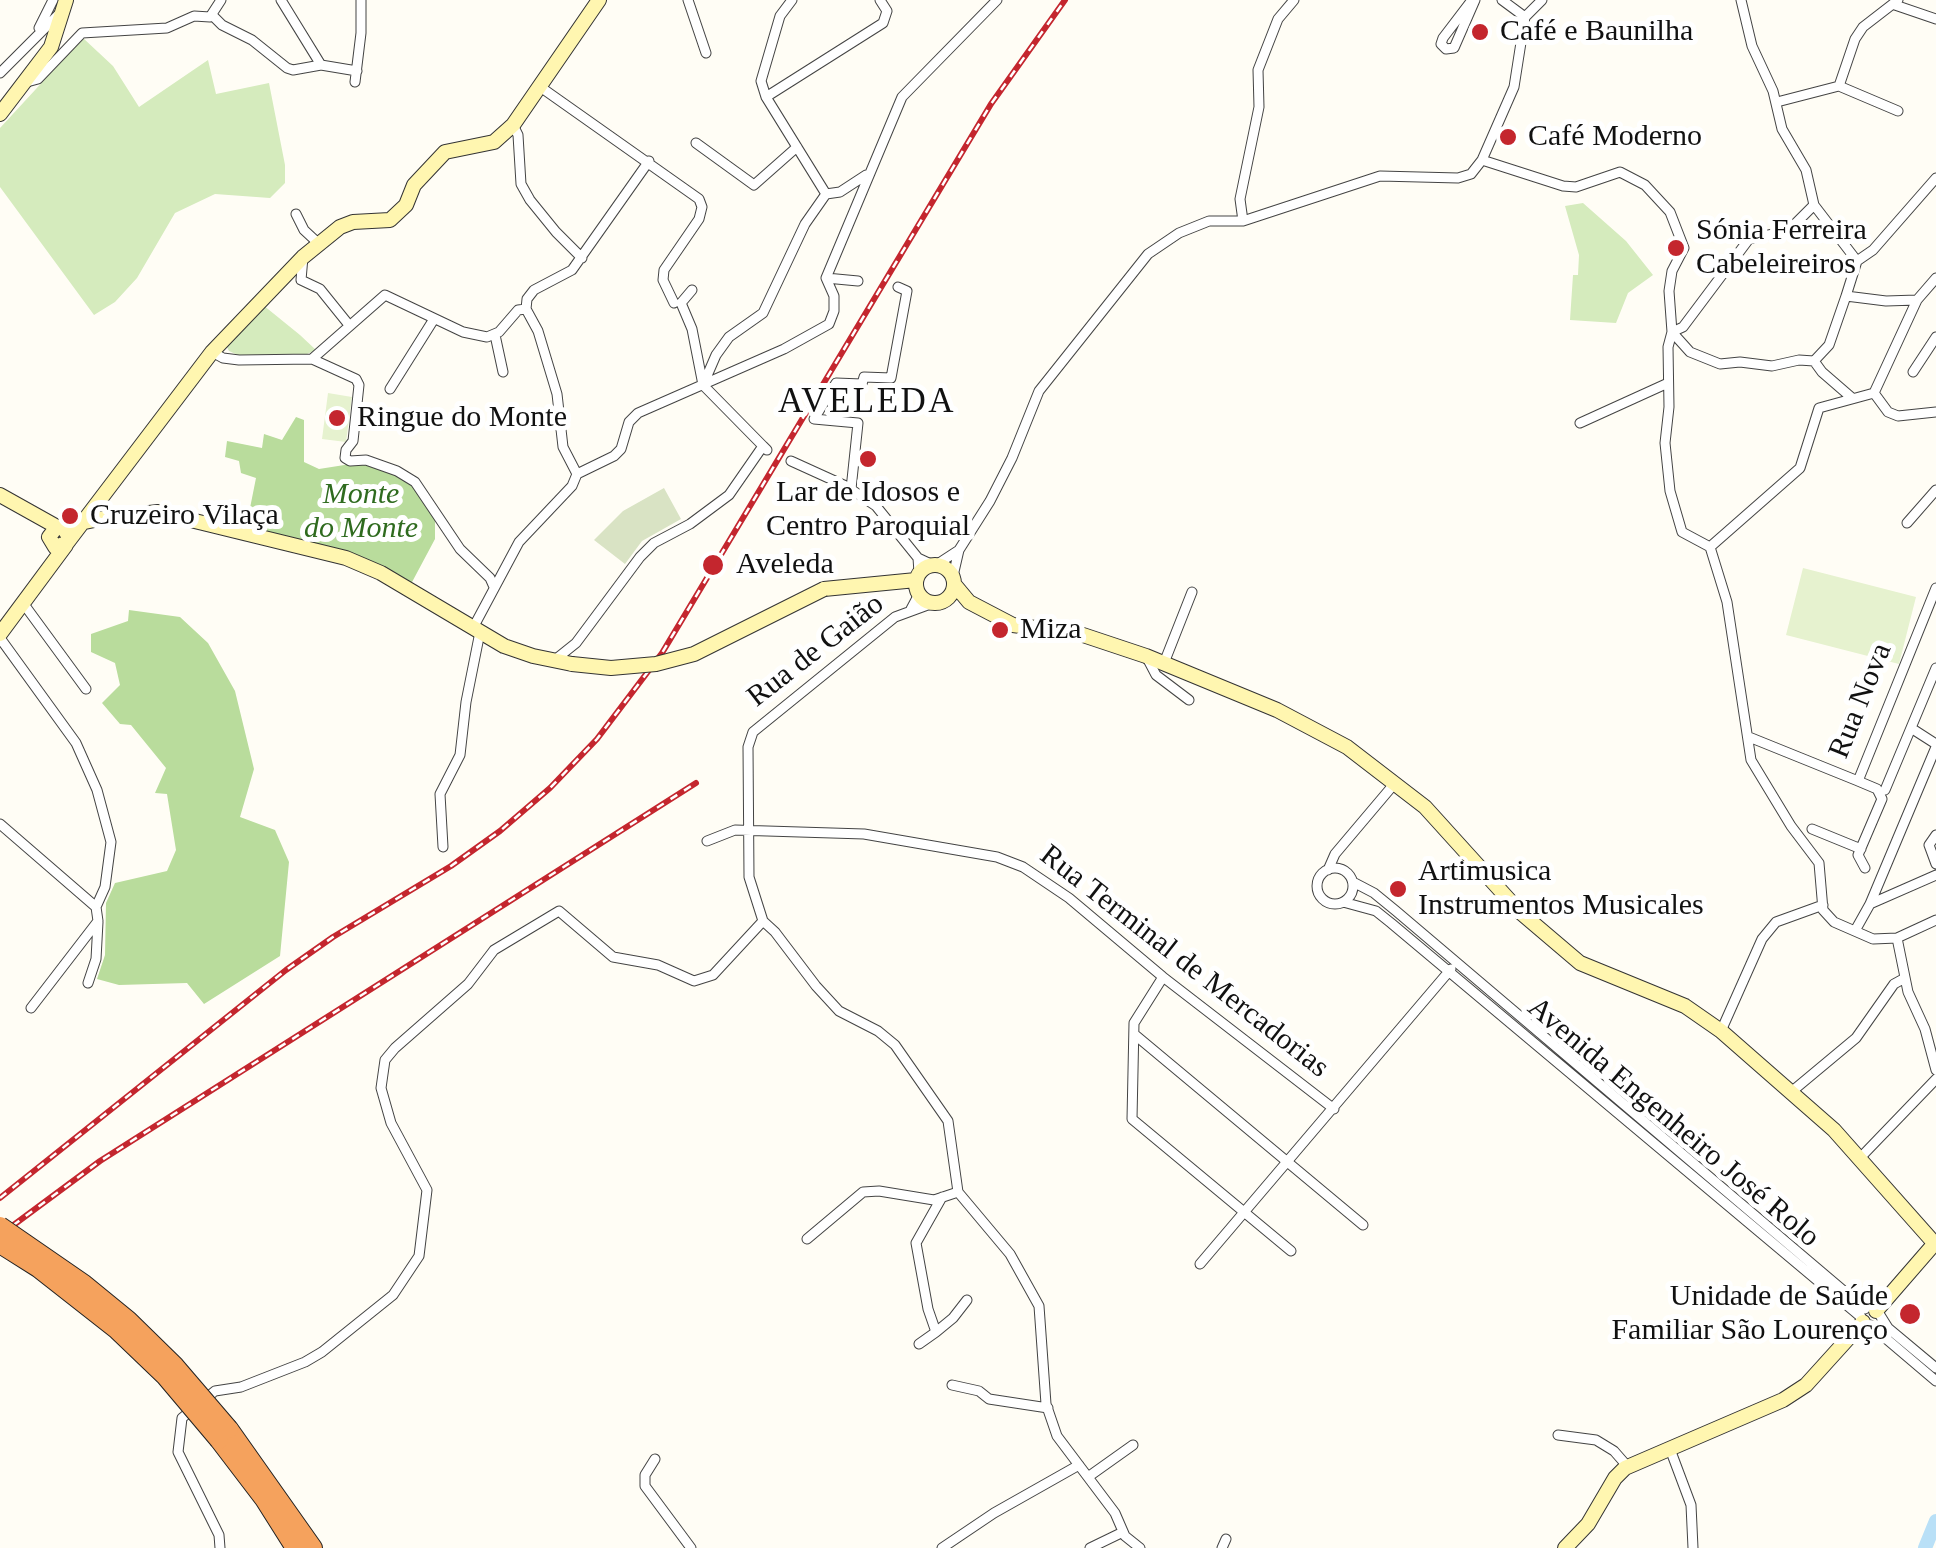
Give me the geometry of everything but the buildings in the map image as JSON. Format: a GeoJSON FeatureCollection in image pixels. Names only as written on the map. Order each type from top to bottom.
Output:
{"type":"FeatureCollection","features":[{"type":"Feature","properties":{"kind":"highway"},"geometry":{"type":"LineString","coordinates":[[0,1226],[60,1266],[128,1320],[175,1366],[312,1548]]}},
{"type":"Feature","properties":{"kind":"highway"},"geometry":{"type":"LineString","coordinates":[[0,1244],[118,1330],[224,1434],[295,1548]]}},
{"type":"Feature","properties":{"kind":"street"},"geometry":{"type":"LineString","coordinates":[[212,15],[221,0]]}},
{"type":"Feature","properties":{"kind":"street"},"geometry":{"type":"LineString","coordinates":[[280,0],[321,65]]}},
{"type":"Feature","properties":{"kind":"street"},"geometry":{"type":"LineString","coordinates":[[23,83],[38,79],[82,33],[158,30],[194,16],[212,15],[287,68],[321,65],[356,76],[361,0]]}},
{"type":"Feature","properties":{"kind":"street"},"geometry":{"type":"LineString","coordinates":[[88,983],[96,959],[96,907],[106,887],[111,842],[97,790],[76,742],[0,636],[42,576],[59,537],[85,521],[212,352],[318,242],[352,222],[390,220],[406,205],[414,185],[444,152],[494,142],[514,125],[599,0]]}},
{"type":"Feature","properties":{"kind":"street"},"geometry":{"type":"LineString","coordinates":[[688,0],[706,54]]}},
{"type":"Feature","properties":{"kind":"street"},"geometry":{"type":"LineString","coordinates":[[792,0],[780,16],[761,74],[766,98],[826,194]]}},
{"type":"Feature","properties":{"kind":"street"},"geometry":{"type":"LineString","coordinates":[[766,98],[883,23],[887,10],[880,0]]}},
{"type":"Feature","properties":{"kind":"street"},"geometry":{"type":"LineString","coordinates":[[576,474],[621,450],[629,422],[638,412],[784,349],[829,324],[834,296],[826,278],[902,96],[997,0]]}},
{"type":"Feature","properties":{"kind":"street"},"geometry":{"type":"LineString","coordinates":[[1243,221],[1240,199],[1259,108],[1258,70],[1278,19],[1294,0]]}},
{"type":"Feature","properties":{"kind":"street"},"geometry":{"type":"LineString","coordinates":[[1473,0],[1454,48],[1446,49],[1441,44],[1443,38],[1473,0]]}},
{"type":"Feature","properties":{"kind":"street"},"geometry":{"type":"LineString","coordinates":[[1502,0],[1525,17]]}},
{"type":"Feature","properties":{"kind":"street"},"geometry":{"type":"LineString","coordinates":[[939,602],[952,594],[959,550],[1012,458],[1039,391],[1148,254],[1179,233],[1209,221],[1243,221],[1380,176],[1458,178],[1471,174],[1482,160],[1514,87],[1525,17],[1542,0]]}},
{"type":"Feature","properties":{"kind":"street"},"geometry":{"type":"LineString","coordinates":[[1741,0],[1752,46],[1777,102],[1782,129],[1806,170],[1814,205],[1857,260]]}},
{"type":"Feature","properties":{"kind":"street"},"geometry":{"type":"LineString","coordinates":[[1840,86],[1863,26],[1897,2],[1936,19]]}},
{"type":"Feature","properties":{"kind":"street"},"geometry":{"type":"LineString","coordinates":[[0,72],[34,39],[60,3]]}},
{"type":"Feature","properties":{"kind":"street"},"geometry":{"type":"LineString","coordinates":[[0,114],[50,47],[60,3]]}},
{"type":"Feature","properties":{"kind":"street"},"geometry":{"type":"LineString","coordinates":[[539,86],[692,191],[702,207],[699,219],[664,270],[663,280],[674,303]]}},
{"type":"Feature","properties":{"kind":"street"},"geometry":{"type":"LineString","coordinates":[[1777,102],[1840,86],[1898,110]]}},
{"type":"Feature","properties":{"kind":"street"},"geometry":{"type":"LineString","coordinates":[[514,125],[521,184],[547,222],[582,258]]}},
{"type":"Feature","properties":{"kind":"street"},"geometry":{"type":"LineString","coordinates":[[696,143],[754,185],[796,148]]}},
{"type":"Feature","properties":{"kind":"street"},"geometry":{"type":"LineString","coordinates":[[1482,160],[1563,186],[1576,187],[1620,172],[1658,196],[1670,212],[1684,248],[1672,271],[1669,291],[1672,332],[1668,346],[1665,443],[1675,512],[1682,532],[1710,547],[1727,602],[1750,760],[1818,863],[1823,905],[1834,922],[1873,939],[1897,938],[1936,920]]}},
{"type":"Feature","properties":{"kind":"street"},"geometry":{"type":"LineString","coordinates":[[443,847],[440,794],[460,755],[477,630],[519,542],[572,486],[576,474],[563,447],[557,394],[538,331],[526,308],[527,300],[534,290],[562,278],[582,258],[649,161]]}},
{"type":"Feature","properties":{"kind":"street"},"geometry":{"type":"LineString","coordinates":[[703,385],[729,337],[763,314],[806,224],[826,194],[840,192],[866,175]]}},
{"type":"Feature","properties":{"kind":"street"},"geometry":{"type":"LineString","coordinates":[[1814,362],[1829,344],[1857,260],[1873,250],[1936,178]]}},
{"type":"Feature","properties":{"kind":"street"},"geometry":{"type":"LineString","coordinates":[[840,192],[856,204]]}},
{"type":"Feature","properties":{"kind":"street"},"geometry":{"type":"LineString","coordinates":[[1672,332],[1683,327],[1748,239],[1788,231],[1814,205]]}},
{"type":"Feature","properties":{"kind":"street"},"geometry":{"type":"LineString","coordinates":[[296,214],[304,230],[318,242]]}},
{"type":"Feature","properties":{"kind":"street"},"geometry":{"type":"LineString","coordinates":[[303,258],[300,280],[320,289],[348,325]]}},
{"type":"Feature","properties":{"kind":"street"},"geometry":{"type":"LineString","coordinates":[[826,278],[858,281]]}},
{"type":"Feature","properties":{"kind":"street"},"geometry":{"type":"LineString","coordinates":[[1874,393],[1917,300],[1936,278]]}},
{"type":"Feature","properties":{"kind":"street"},"geometry":{"type":"LineString","coordinates":[[851,489],[858,423],[814,419],[836,383],[862,384],[864,378],[891,378],[908,292],[898,286]]}},
{"type":"Feature","properties":{"kind":"street"},"geometry":{"type":"LineString","coordinates":[[554,661],[576,643],[640,557],[654,543],[690,524],[729,495],[765,448],[703,385],[692,329],[681,303],[692,290]]}},
{"type":"Feature","properties":{"kind":"street"},"geometry":{"type":"LineString","coordinates":[[1925,290],[1936,297]]}},
{"type":"Feature","properties":{"kind":"street"},"geometry":{"type":"LineString","coordinates":[[312,358],[385,295],[474,335],[494,336]]}},
{"type":"Feature","properties":{"kind":"street"},"geometry":{"type":"LineString","coordinates":[[1846,296],[1917,300]]}},
{"type":"Feature","properties":{"kind":"street"},"geometry":{"type":"LineString","coordinates":[[494,336],[518,310],[526,308]]}},
{"type":"Feature","properties":{"kind":"street"},"geometry":{"type":"LineString","coordinates":[[390,389],[434,319]]}},
{"type":"Feature","properties":{"kind":"street"},"geometry":{"type":"LineString","coordinates":[[1672,332],[1690,352],[1720,364],[1772,366],[1800,360],[1814,362],[1852,398]]}},
{"type":"Feature","properties":{"kind":"street"},"geometry":{"type":"LineString","coordinates":[[494,336],[502,372]]}},
{"type":"Feature","properties":{"kind":"street"},"geometry":{"type":"LineString","coordinates":[[1914,372],[1936,337]]}},
{"type":"Feature","properties":{"kind":"street"},"geometry":{"type":"LineString","coordinates":[[212,352],[239,360],[312,358],[356,380],[360,385],[352,442],[345,458],[366,460],[415,482],[460,549],[490,578],[494,588]]}},
{"type":"Feature","properties":{"kind":"street"},"geometry":{"type":"LineString","coordinates":[[1580,423],[1668,384]]}},
{"type":"Feature","properties":{"kind":"street"},"geometry":{"type":"LineString","coordinates":[[1710,547],[1800,468],[1819,408],[1874,393]]}},
{"type":"Feature","properties":{"kind":"street"},"geometry":{"type":"LineString","coordinates":[[1874,393],[1888,412],[1898,416],[1936,412]]}},
{"type":"Feature","properties":{"kind":"street"},"geometry":{"type":"LineString","coordinates":[[792,461],[851,489],[876,506],[939,602]]}},
{"type":"Feature","properties":{"kind":"street"},"geometry":{"type":"LineString","coordinates":[[1908,524],[1936,490]]}},
{"type":"Feature","properties":{"kind":"street"},"geometry":{"type":"LineString","coordinates":[[0,495],[28,510],[59,537]]}},
{"type":"Feature","properties":{"kind":"street"},"geometry":{"type":"LineString","coordinates":[[85,521],[158,512],[346,558],[381,574],[504,646],[554,661],[612,668],[694,654],[824,589],[948,570],[970,602],[1013,625],[1080,634],[1146,656],[1301,721],[1348,747],[1425,807],[1520,912],[1580,963],[1685,1006],[1721,1031],[1834,1130],[1935,1244],[1806,1384],[1790,1396],[1628,1467],[1615,1478],[1588,1524],[1566,1548]]}},
{"type":"Feature","properties":{"kind":"street"},"geometry":{"type":"LineString","coordinates":[[920,576],[959,550]]}},
{"type":"Feature","properties":{"kind":"street","name":"Rua de Gaião"},"geometry":{"type":"LineString","coordinates":[[911,609],[920,576]]}},
{"type":"Feature","properties":{"kind":"street","name":"Rua Nova"},"geometry":{"type":"LineString","coordinates":[[1748,737],[1858,781],[1936,588]]}},
{"type":"Feature","properties":{"kind":"street"},"geometry":{"type":"LineString","coordinates":[[1164,663],[1192,592]]}},
{"type":"Feature","properties":{"kind":"street"},"geometry":{"type":"LineString","coordinates":[[939,602],[970,602]]}},
{"type":"Feature","properties":{"kind":"street","name":"Rua de Gaião"},"geometry":{"type":"LineString","coordinates":[[939,602],[895,617],[752,732],[748,747],[749,877],[763,921],[838,1012],[895,1045],[948,1121],[958,1192]]}},
{"type":"Feature","properties":{"kind":"street"},"geometry":{"type":"LineString","coordinates":[[23,604],[86,690]]}},
{"type":"Feature","properties":{"kind":"street"},"geometry":{"type":"LineString","coordinates":[[1146,656],[1156,675],[1189,700]]}},
{"type":"Feature","properties":{"kind":"street"},"geometry":{"type":"LineString","coordinates":[[1885,790],[1936,668]]}},
{"type":"Feature","properties":{"kind":"street"},"geometry":{"type":"LineString","coordinates":[[1856,929],[1936,745],[1911,728]]}},
{"type":"Feature","properties":{"kind":"street"},"geometry":{"type":"LineString","coordinates":[[1858,781],[1881,793],[1882,799],[1858,859],[1865,868]]}},
{"type":"Feature","properties":{"kind":"street"},"geometry":{"type":"LineString","coordinates":[[1353,882],[1352,894],[1343,902],[1332,904],[1319,894],[1318,882],[1335,854],[1396,782]]}},
{"type":"Feature","properties":{"kind":"street"},"geometry":{"type":"LineString","coordinates":[[0,824],[96,907]]}},
{"type":"Feature","properties":{"kind":"street"},"geometry":{"type":"LineString","coordinates":[[1812,829],[1861,849]]}},
{"type":"Feature","properties":{"kind":"street","name":"Rua Terminal de Mercadorias"},"geometry":{"type":"LineString","coordinates":[[707,841],[720,834],[750,830],[864,834],[997,856],[1044,879],[1162,977],[1334,1109]]}},
{"type":"Feature","properties":{"kind":"street"},"geometry":{"type":"LineString","coordinates":[[1936,835],[1930,845],[1936,864]]}},
{"type":"Feature","properties":{"kind":"street","name":"Avenida Engenheiro José Rolo"},"geometry":{"type":"LineString","coordinates":[[1328,870],[1343,870],[1353,882],[1374,893],[1452,967],[1869,1316],[1936,1381]]}},
{"type":"Feature","properties":{"kind":"street"},"geometry":{"type":"LineString","coordinates":[[1870,904],[1936,875]]}},
{"type":"Feature","properties":{"kind":"street","name":"Avenida Engenheiro José Rolo"},"geometry":{"type":"LineString","coordinates":[[1343,902],[1376,912],[1452,967]]}},
{"type":"Feature","properties":{"kind":"street"},"geometry":{"type":"LineString","coordinates":[[1721,1031],[1762,939],[1776,922],[1823,905]]}},
{"type":"Feature","properties":{"kind":"street"},"geometry":{"type":"LineString","coordinates":[[220,1548],[219,1535],[178,1452],[182,1418],[215,1391],[241,1387],[322,1352],[394,1295],[419,1256],[427,1190],[391,1122],[382,1088],[385,1060],[395,1048],[468,984],[494,950],[559,911],[613,957],[658,965],[694,981],[714,975],[763,921]]}},
{"type":"Feature","properties":{"kind":"street"},"geometry":{"type":"LineString","coordinates":[[31,1008],[98,921]]}},
{"type":"Feature","properties":{"kind":"street"},"geometry":{"type":"LineString","coordinates":[[1897,938],[1905,978],[1936,1070]]}},
{"type":"Feature","properties":{"kind":"street"},"geometry":{"type":"LineString","coordinates":[[1200,1264],[1452,967]]}},
{"type":"Feature","properties":{"kind":"street"},"geometry":{"type":"LineString","coordinates":[[1162,977],[1134,1024],[1132,1119],[1290,1252]]}},
{"type":"Feature","properties":{"kind":"street"},"geometry":{"type":"LineString","coordinates":[[1790,1094],[1856,1038],[1884,996],[1905,978]]}},
{"type":"Feature","properties":{"kind":"street"},"geometry":{"type":"LineString","coordinates":[[1134,1034],[1363,1225]]}},
{"type":"Feature","properties":{"kind":"street"},"geometry":{"type":"LineString","coordinates":[[1860,1158],[1936,1079]]}},
{"type":"Feature","properties":{"kind":"street"},"geometry":{"type":"LineString","coordinates":[[807,1239],[863,1192],[879,1190],[934,1200],[958,1192],[1010,1254],[1039,1306],[1048,1408],[1057,1436],[1115,1513],[1123,1532],[1140,1548]]}},
{"type":"Feature","properties":{"kind":"street"},"geometry":{"type":"LineString","coordinates":[[936,1332],[916,1243],[942,1197]]}},
{"type":"Feature","properties":{"kind":"street"},"geometry":{"type":"LineString","coordinates":[[919,1344],[954,1318],[966,1300]]}},
{"type":"Feature","properties":{"kind":"street","name":"Avenida Engenheiro José Rolo"},"geometry":{"type":"LineString","coordinates":[[1869,1316],[1936,1368]]}},
{"type":"Feature","properties":{"kind":"street"},"geometry":{"type":"LineString","coordinates":[[952,1385],[994,1400],[1048,1408]]}},
{"type":"Feature","properties":{"kind":"street"},"geometry":{"type":"LineString","coordinates":[[1558,1435],[1596,1440],[1614,1451],[1628,1467]]}},
{"type":"Feature","properties":{"kind":"street"},"geometry":{"type":"LineString","coordinates":[[1088,1477],[1134,1446]]}},
{"type":"Feature","properties":{"kind":"street"},"geometry":{"type":"LineString","coordinates":[[1670,1449],[1691,1505],[1693,1548]]}},
{"type":"Feature","properties":{"kind":"street"},"geometry":{"type":"LineString","coordinates":[[655,1459],[645,1475],[645,1486],[692,1548]]}},
{"type":"Feature","properties":{"kind":"street"},"geometry":{"type":"LineString","coordinates":[[942,1548],[1079,1465]]}},
{"type":"Feature","properties":{"kind":"street"},"geometry":{"type":"LineString","coordinates":[[1090,1548],[1123,1532]]}},
{"type":"Feature","properties":{"kind":"green space"},"geometry":{"type":"Polygon","coordinates":[[[83,38],[113,66],[139,107],[208,60],[216,94],[269,83],[285,165],[285,183],[270,198],[215,194],[175,213],[137,278],[115,302],[94,315],[0,187],[0,128],[83,38]]]}},
{"type":"Feature","properties":{"kind":"green space"},"geometry":{"type":"Polygon","coordinates":[[[1583,203],[1626,241],[1653,275],[1628,293],[1616,323],[1570,320],[1573,275],[1578,275],[1579,255],[1565,206],[1583,203]]]}},
{"type":"Feature","properties":{"kind":"green space"},"geometry":{"type":"Polygon","coordinates":[[[263,305],[316,350],[307,354],[240,356],[229,351],[226,345],[263,305]]]}},
{"type":"Feature","properties":{"kind":"green space","name":"Ringue do Monte"},"geometry":{"type":"Polygon","coordinates":[[[328,393],[352,397],[346,442],[322,439],[328,393]]]}},
{"type":"Feature","properties":{"kind":"green space","name":"Monte do Monte"},"geometry":{"type":"Polygon","coordinates":[[[296,417],[304,420],[304,462],[319,469],[357,463],[381,469],[409,482],[435,517],[435,539],[411,584],[246,528],[256,478],[241,473],[239,461],[225,457],[227,441],[262,448],[264,434],[282,440],[296,417]]]}},
{"type":"Feature","properties":{"kind":"green space"},"geometry":{"type":"Polygon","coordinates":[[[664,488],[681,519],[642,541],[625,564],[594,540],[623,511],[664,488]]]}},
{"type":"Feature","properties":{"kind":"green space"},"geometry":{"type":"Polygon","coordinates":[[[1803,568],[1916,597],[1899,664],[1786,635],[1803,568]]]}},
{"type":"Feature","properties":{"kind":"green space"},"geometry":{"type":"Polygon","coordinates":[[[129,610],[180,617],[208,643],[235,691],[254,769],[240,817],[275,830],[289,862],[280,956],[204,1004],[187,983],[119,985],[97,979],[105,955],[106,903],[115,883],[167,871],[176,850],[167,794],[155,793],[166,768],[131,725],[120,724],[102,703],[120,685],[115,663],[91,652],[91,634],[128,621],[129,610]]]}},
{"type":"Feature","properties":{"kind":"waterway"},"geometry":{"type":"LineString","coordinates":[[1925,1548],[1936,1521]]}},
{"type":"Feature","properties":{"kind":"railway"},"geometry":{"type":"LineString","coordinates":[[0,1198],[286,970],[500,831],[550,788],[597,739],[662,653],[991,104],[1065,0]]}},
{"type":"Feature","properties":{"kind":"railway"},"geometry":{"type":"LineString","coordinates":[[0,1235],[100,1161],[696,783]]}},
{"type":"Feature","properties":{"kind":"place","name":"Café e Baunilha"},"geometry":{"type":"Point","coordinates":[1480,32]}},
{"type":"Feature","properties":{"kind":"place","name":"Café Moderno"},"geometry":{"type":"Point","coordinates":[1508,137]}},
{"type":"Feature","properties":{"kind":"place","name":"Sónia Ferreira Cabeleireiros"},"geometry":{"type":"Point","coordinates":[1676,248]}},
{"type":"Feature","properties":{"kind":"place","name":"Ringue do Monte"},"geometry":{"type":"Point","coordinates":[337,418]}},
{"type":"Feature","properties":{"kind":"place","name":"Lar de Idosos e Centro Paroquial"},"geometry":{"type":"Point","coordinates":[868,459]}},
{"type":"Feature","properties":{"kind":"place","name":"Cruzeiro Vilaça"},"geometry":{"type":"Point","coordinates":[70,516]}},
{"type":"Feature","properties":{"kind":"place","name":"Aveleda"},"geometry":{"type":"Point","coordinates":[713,565]}},
{"type":"Feature","properties":{"kind":"place","name":"Miza"},"geometry":{"type":"Point","coordinates":[1000,630]}},
{"type":"Feature","properties":{"kind":"place","name":"Artimusica Instrumentos Musicales"},"geometry":{"type":"Point","coordinates":[1398,889]}},
{"type":"Feature","properties":{"kind":"place","name":"Unidade de Saúde Familiar São Lourenço"},"geometry":{"type":"Point","coordinates":[1910,1314]}},
{"type":"Feature","properties":{"kind":"district","name":"AVELEDA"},"geometry":{"type":"Point","coordinates":[867,403]}}]}
